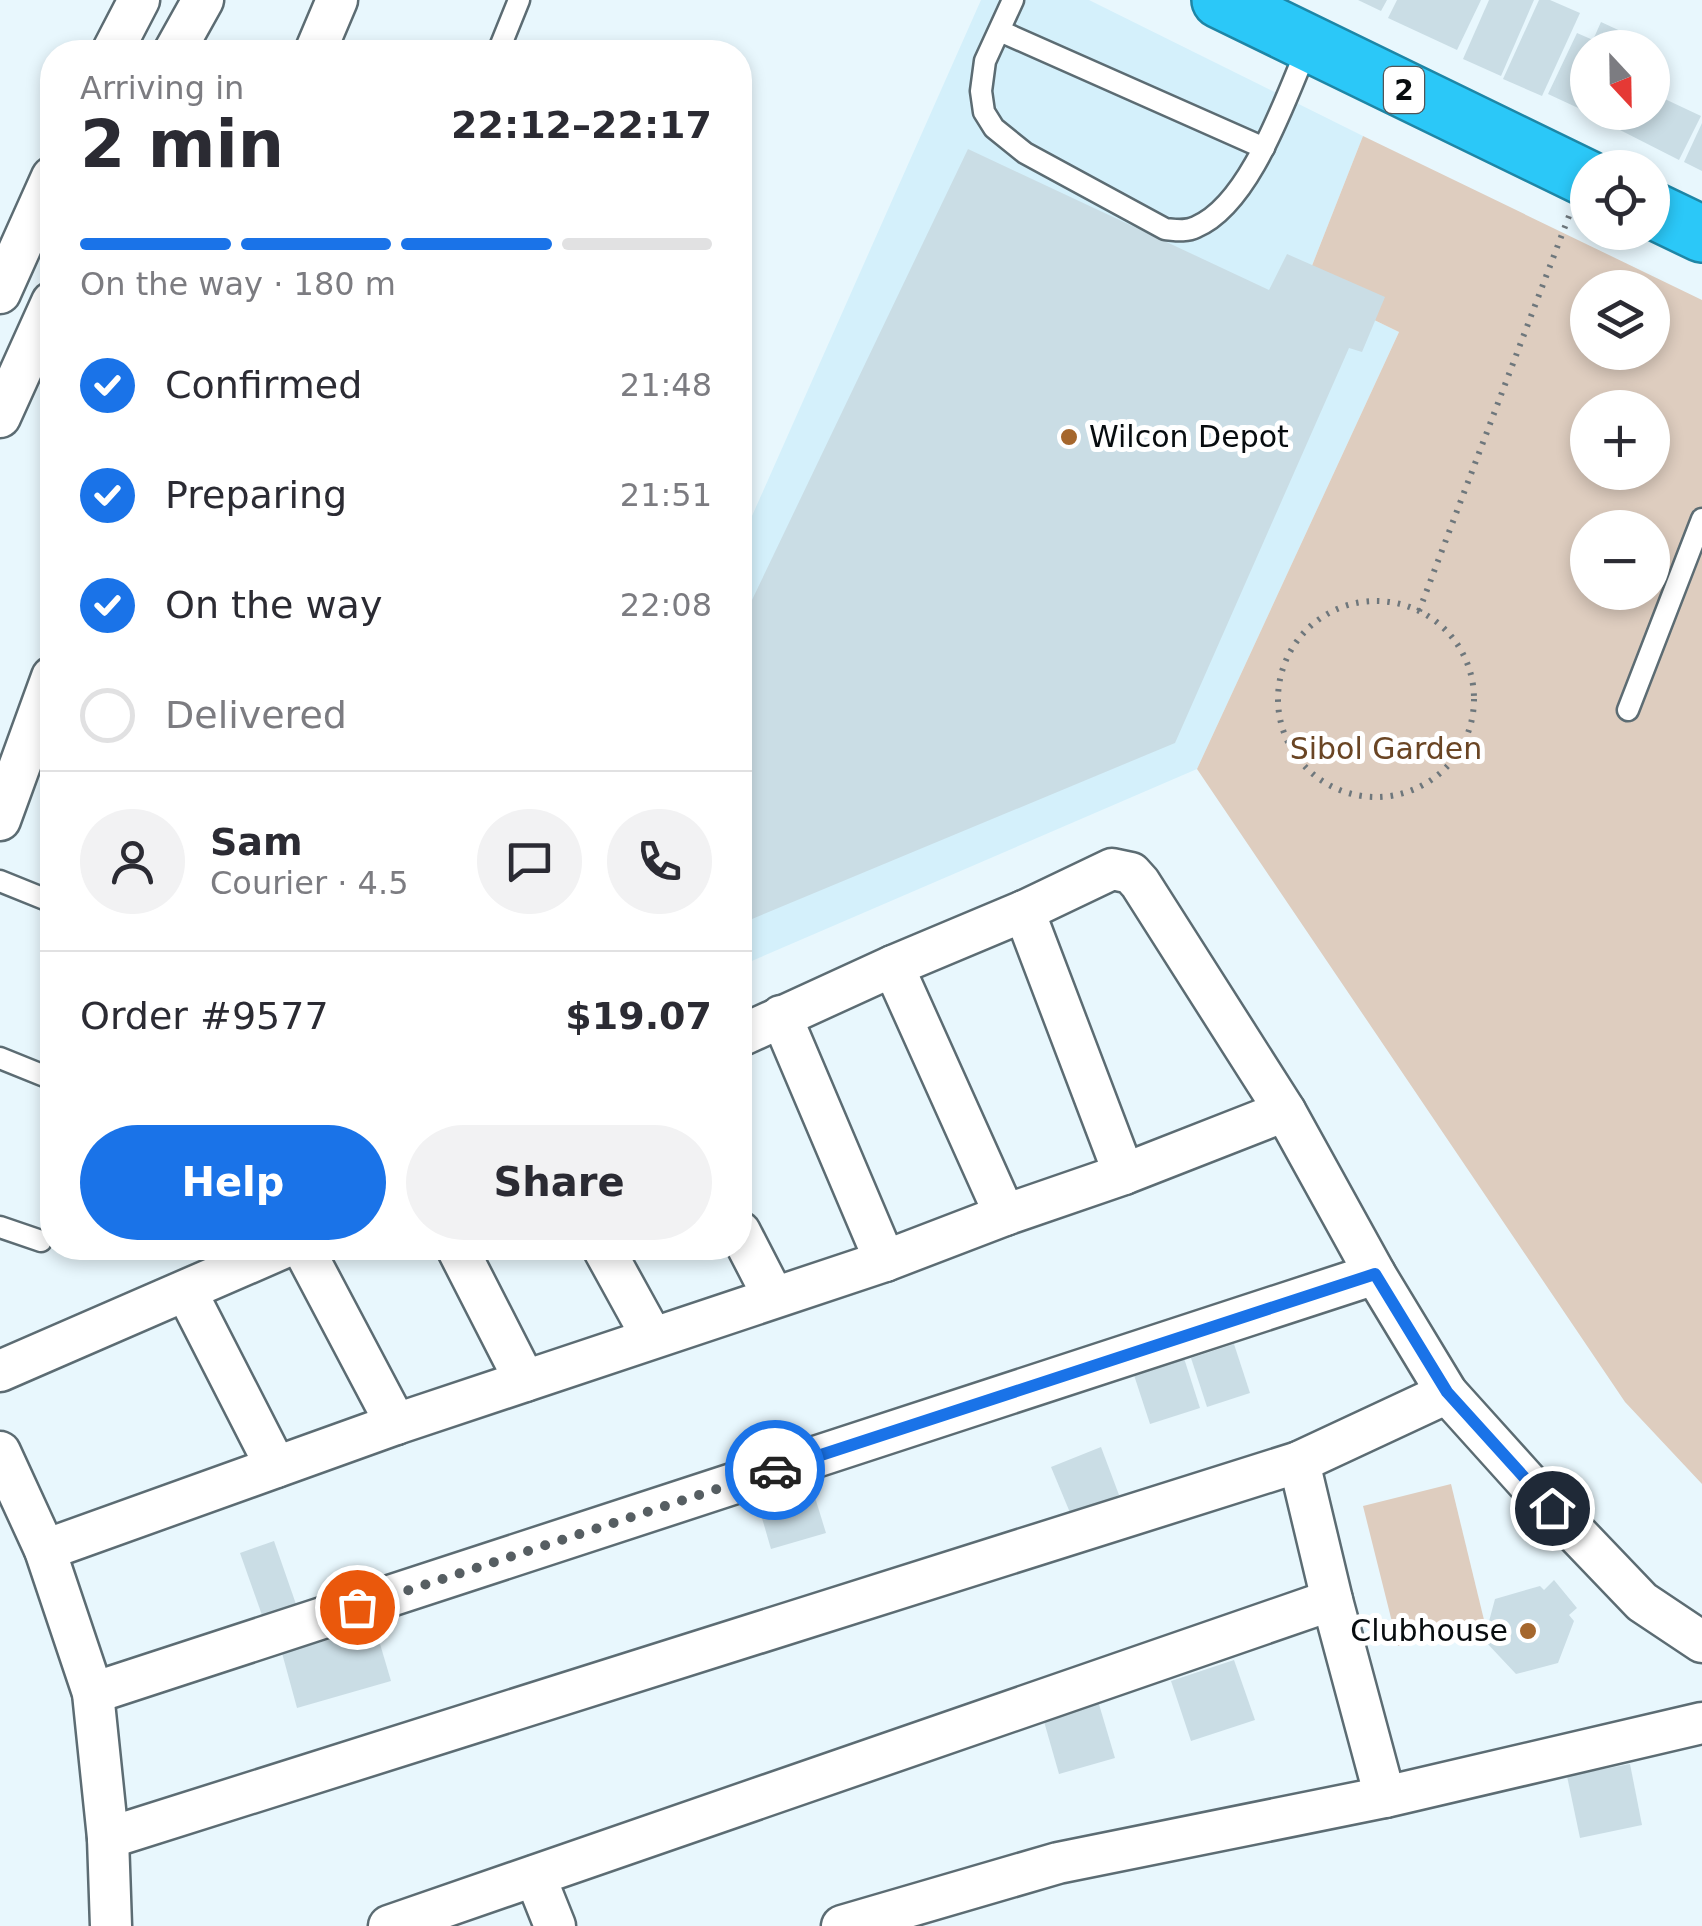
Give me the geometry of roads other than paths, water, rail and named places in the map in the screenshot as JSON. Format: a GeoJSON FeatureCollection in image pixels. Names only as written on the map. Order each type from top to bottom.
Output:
{"type":"FeatureCollection","features":[{"type":"Feature","properties":{"kind":"highway","name":"2"},"geometry":{"type":"LineString","coordinates":[[1220,0],[1570,171]]}},
{"type":"Feature","properties":{"kind":"highway"},"geometry":{"type":"LineString","coordinates":[[1670,219],[1702,234]]}},
{"type":"Feature","properties":{"kind":"street"},"geometry":{"type":"LineString","coordinates":[[118,40],[139,0]]}},
{"type":"Feature","properties":{"kind":"street"},"geometry":{"type":"LineString","coordinates":[[181,40],[203,0]]}},
{"type":"Feature","properties":{"kind":"street"},"geometry":{"type":"LineString","coordinates":[[320,40],[336,0]]}},
{"type":"Feature","properties":{"kind":"street"},"geometry":{"type":"LineString","coordinates":[[0,293],[40,204]]}},
{"type":"Feature","properties":{"kind":"street"},"geometry":{"type":"LineString","coordinates":[[0,417],[40,329]]}},
{"type":"Feature","properties":{"kind":"street"},"geometry":{"type":"LineString","coordinates":[[0,820],[40,736]]}},
{"type":"Feature","properties":{"kind":"street"},"geometry":{"type":"LineString","coordinates":[[752,1030],[1112,869],[1131,873],[1286,1111],[1375,1274],[1447,1392],[1642,1602],[1702,1642]]}},
{"type":"Feature","properties":{"kind":"street"},"geometry":{"type":"LineString","coordinates":[[1024,911],[1124,1174]]}},
{"type":"Feature","properties":{"kind":"street"},"geometry":{"type":"LineString","coordinates":[[893,966],[1005,1215]]}},
{"type":"Feature","properties":{"kind":"street"},"geometry":{"type":"LineString","coordinates":[[781,1016],[885,1261]]}},
{"type":"Feature","properties":{"kind":"street"},"geometry":{"type":"LineString","coordinates":[[45,1550],[396,1424],[885,1261],[1286,1111]]}},
{"type":"Feature","properties":{"kind":"street"},"geometry":{"type":"LineString","coordinates":[[752,1255],[773,1296]]}},
{"type":"Feature","properties":{"kind":"street"},"geometry":{"type":"LineString","coordinates":[[0,1372],[256,1260]]}},
{"type":"Feature","properties":{"kind":"street"},"geometry":{"type":"LineString","coordinates":[[310,1260],[396,1424]]}},
{"type":"Feature","properties":{"kind":"street"},"geometry":{"type":"LineString","coordinates":[[463,1260],[524,1380]]}},
{"type":"Feature","properties":{"kind":"street"},"geometry":{"type":"LineString","coordinates":[[610,1260],[652,1337]]}},
{"type":"Feature","properties":{"kind":"street"},"geometry":{"type":"LineString","coordinates":[[93,1693],[1375,1274]]}},
{"type":"Feature","properties":{"kind":"street"},"geometry":{"type":"LineString","coordinates":[[186,1291],[276,1467]]}},
{"type":"Feature","properties":{"kind":"street"},"geometry":{"type":"LineString","coordinates":[[108,1838],[1299,1462],[1447,1392]]}},
{"type":"Feature","properties":{"kind":"street"},"geometry":{"type":"LineString","coordinates":[[0,1452],[45,1550],[93,1693],[108,1838],[111,1926]]}},
{"type":"Feature","properties":{"kind":"street"},"geometry":{"type":"LineString","coordinates":[[1299,1462],[1384,1797]]}},
{"type":"Feature","properties":{"kind":"street"},"geometry":{"type":"LineString","coordinates":[[400,1924],[1332,1600]]}},
{"type":"Feature","properties":{"kind":"street"},"geometry":{"type":"LineString","coordinates":[[842,1926],[1058,1863],[1384,1797],[1702,1723]]}},
{"type":"Feature","properties":{"kind":"street"},"geometry":{"type":"LineString","coordinates":[[535,1876],[556,1926]]}},
{"type":"Feature","properties":{"kind":"lane"},"geometry":{"type":"LineString","coordinates":[[503,40],[518,0]]}},
{"type":"Feature","properties":{"kind":"lane"},"geometry":{"type":"LineString","coordinates":[[1013,0],[986,61],[981,91],[984,112],[994,128],[1025,152],[1165,229],[1185,231],[1197,227],[1214,217],[1241,187],[1264,148],[1310,43]]}},
{"type":"Feature","properties":{"kind":"lane"},"geometry":{"type":"LineString","coordinates":[[1000,31],[1264,148]]}},
{"type":"Feature","properties":{"kind":"lane"},"geometry":{"type":"LineString","coordinates":[[1628,710],[1702,520]]}},
{"type":"Feature","properties":{"kind":"lane"},"geometry":{"type":"LineString","coordinates":[[0,880],[40,897]]}},
{"type":"Feature","properties":{"kind":"lane"},"geometry":{"type":"LineString","coordinates":[[0,1058],[40,1074]]}},
{"type":"Feature","properties":{"kind":"lane"},"geometry":{"type":"LineString","coordinates":[[0,1227],[40,1241]]}},
{"type":"Feature","properties":{"kind":"place","name":"Wilcon Depot"},"geometry":{"type":"Point","coordinates":[1069,437]}},
{"type":"Feature","properties":{"kind":"place","name":"Clubhouse"},"geometry":{"type":"Point","coordinates":[1528,1631]}},
{"type":"Feature","properties":{"kind":"park label","name":"Sibol Garden"},"geometry":{"type":"Point","coordinates":[1386,749]}}]}
